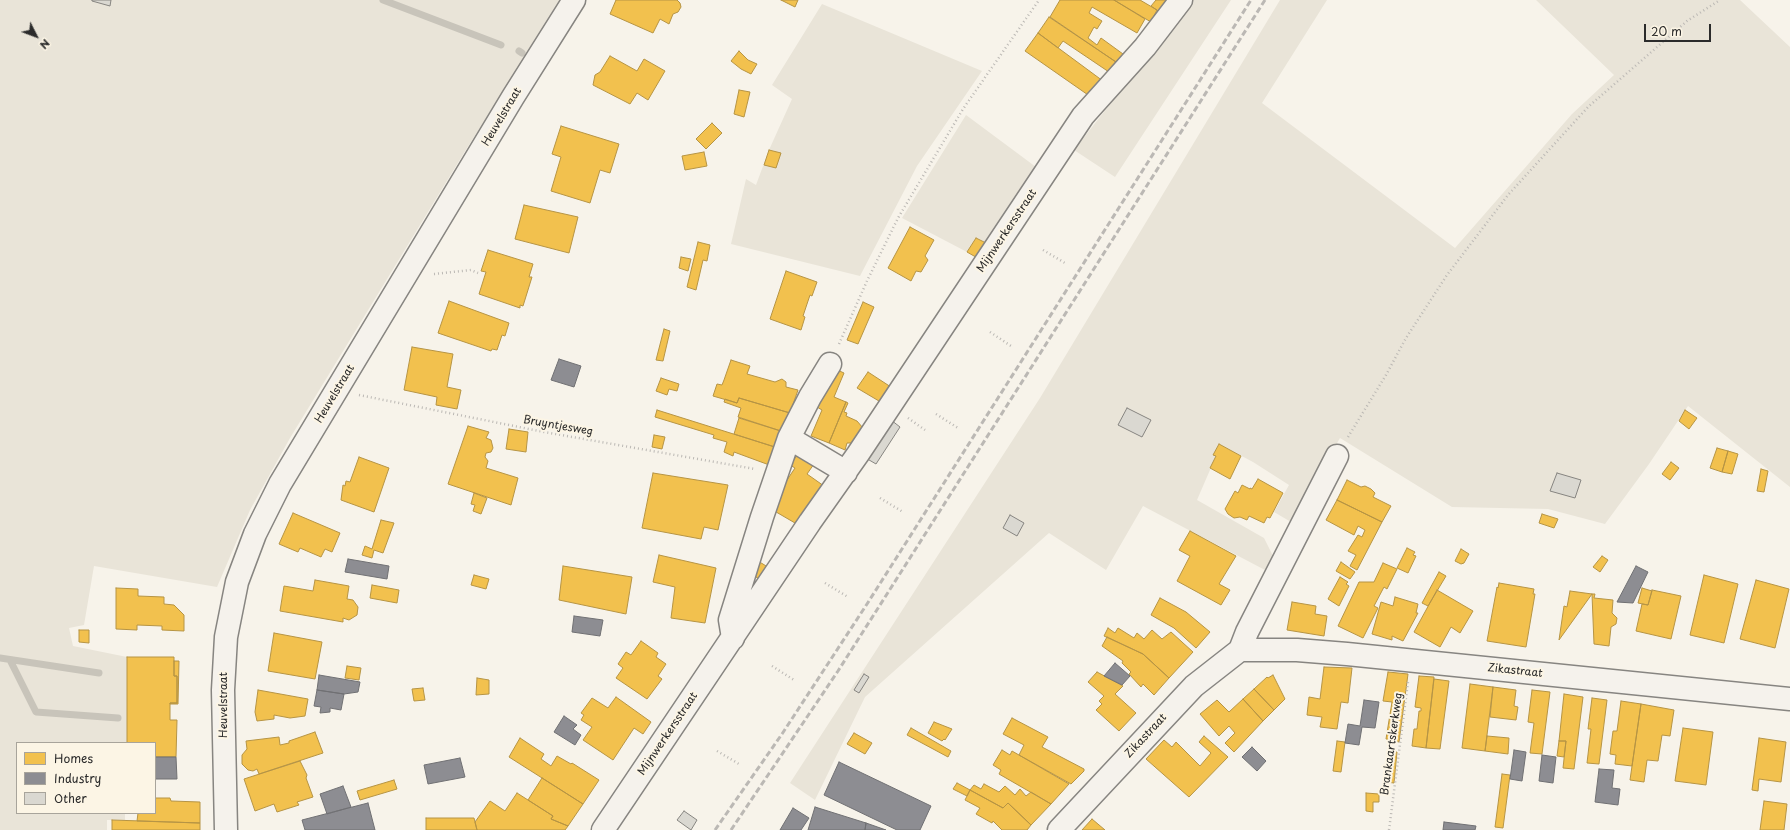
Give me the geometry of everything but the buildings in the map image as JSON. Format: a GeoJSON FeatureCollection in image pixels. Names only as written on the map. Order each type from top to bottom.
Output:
{"type":"FeatureCollection","features":[{"type":"Feature","properties":{"kind":"street","name":"Heuvelstraat"},"geometry":{"type":"LineString","coordinates":[[226,830],[223,690],[226,637],[237,582],[255,534],[280,484],[510,103],[574,0]]}},
{"type":"Feature","properties":{"kind":"street","name":"Mijnwerkersstraat"},"geometry":{"type":"LineString","coordinates":[[603,830],[810,522],[846,472],[1084,116],[1145,47],[1181,0]]}},
{"type":"Feature","properties":{"kind":"street"},"geometry":{"type":"LineString","coordinates":[[733,638],[730,620],[789,438],[810,397],[830,364]]}},
{"type":"Feature","properties":{"kind":"street"},"geometry":{"type":"LineString","coordinates":[[789,438],[846,472]]}},
{"type":"Feature","properties":{"kind":"street"},"geometry":{"type":"LineString","coordinates":[[1240,650],[1247,632],[1337,456]]}},
{"type":"Feature","properties":{"kind":"street","name":"Zikastraat"},"geometry":{"type":"LineString","coordinates":[[1059,830],[1194,686],[1240,650],[1297,650],[1412,660],[1790,699]]}},
{"type":"Feature","properties":{"kind":"path"},"geometry":{"type":"LineString","coordinates":[[830,364],[867,281],[898,218],[963,109],[1039,0]]}},
{"type":"Feature","properties":{"kind":"path"},"geometry":{"type":"LineString","coordinates":[[1337,456],[1386,375],[1406,338],[1443,282],[1508,195],[1588,107],[1687,21],[1720,0]]}},
{"type":"Feature","properties":{"kind":"path"},"geometry":{"type":"LineString","coordinates":[[1043,250],[1065,263]]}},
{"type":"Feature","properties":{"kind":"path"},"geometry":{"type":"LineString","coordinates":[[433,274],[471,270],[478,273]]}},
{"type":"Feature","properties":{"kind":"path"},"geometry":{"type":"LineString","coordinates":[[990,332],[1011,346]]}},
{"type":"Feature","properties":{"kind":"path","name":"Bruyntjesweg"},"geometry":{"type":"LineString","coordinates":[[337,391],[544,432],[777,472]]}},
{"type":"Feature","properties":{"kind":"path"},"geometry":{"type":"LineString","coordinates":[[936,414],[958,428]]}},
{"type":"Feature","properties":{"kind":"path"},"geometry":{"type":"LineString","coordinates":[[880,498],[903,512]]}},
{"type":"Feature","properties":{"kind":"path"},"geometry":{"type":"LineString","coordinates":[[825,583],[848,597]]}},
{"type":"Feature","properties":{"kind":"path","name":"Brankaartskerkweg"},"geometry":{"type":"LineString","coordinates":[[1389,830],[1412,660]]}},
{"type":"Feature","properties":{"kind":"path"},"geometry":{"type":"LineString","coordinates":[[772,666],[794,680]]}},
{"type":"Feature","properties":{"kind":"path"},"geometry":{"type":"LineString","coordinates":[[718,751],[739,764]]}},
{"type":"Feature","properties":{"kind":"shaded area"},"geometry":{"type":"Polygon","coordinates":[[[0,0],[562,0],[467,148],[290,438],[250,510],[217,587],[94,566],[84,625],[69,628],[73,646],[127,657],[127,742],[16,742],[16,814],[125,814],[125,820],[107,820],[107,830],[0,830],[0,0]]]}},
{"type":"Feature","properties":{"kind":"shaded area"},"geometry":{"type":"Polygon","coordinates":[[[1192,0],[1231,0],[1115,177],[1074,150],[1192,0]]]}},
{"type":"Feature","properties":{"kind":"shaded area"},"geometry":{"type":"Polygon","coordinates":[[[1280,0],[1327,0],[1262,103],[1455,248],[1572,114],[1614,75],[1536,0],[1740,0],[1790,47],[1790,487],[1688,406],[1649,464],[1605,524],[1548,509],[1452,507],[1340,438],[1291,522],[1274,512],[1289,485],[1253,462],[1219,444],[1213,455],[1216,456],[1197,500],[1264,538],[1273,556],[1265,570],[1143,506],[1106,570],[1049,533],[865,697],[815,800],[790,783],[1040,398],[1280,0]]]}},
{"type":"Feature","properties":{"kind":"shaded area"},"geometry":{"type":"Polygon","coordinates":[[[822,4],[982,71],[917,166],[860,276],[731,244],[746,179],[756,185],[769,150],[792,99],[772,85],[822,4]]]}},
{"type":"Feature","properties":{"kind":"shaded area"},"geometry":{"type":"Polygon","coordinates":[[[966,115],[1040,170],[990,245],[976,238],[967,252],[902,218],[966,115]]]}},
{"type":"Feature","properties":{"kind":"waterway"},"geometry":{"type":"LineString","coordinates":[[383,0],[501,45]]}},
{"type":"Feature","properties":{"kind":"waterway"},"geometry":{"type":"LineString","coordinates":[[0,658],[99,673]]}},
{"type":"Feature","properties":{"kind":"waterway"},"geometry":{"type":"LineString","coordinates":[[10,660],[36,712],[118,718]]}},
{"type":"Feature","properties":{"kind":"railway"},"geometry":{"type":"LineString","coordinates":[[715,830],[782,734],[867,604],[1251,0]]}},
{"type":"Feature","properties":{"kind":"railway"},"geometry":{"type":"LineString","coordinates":[[731,830],[838,671],[1265,0]]}}]}
